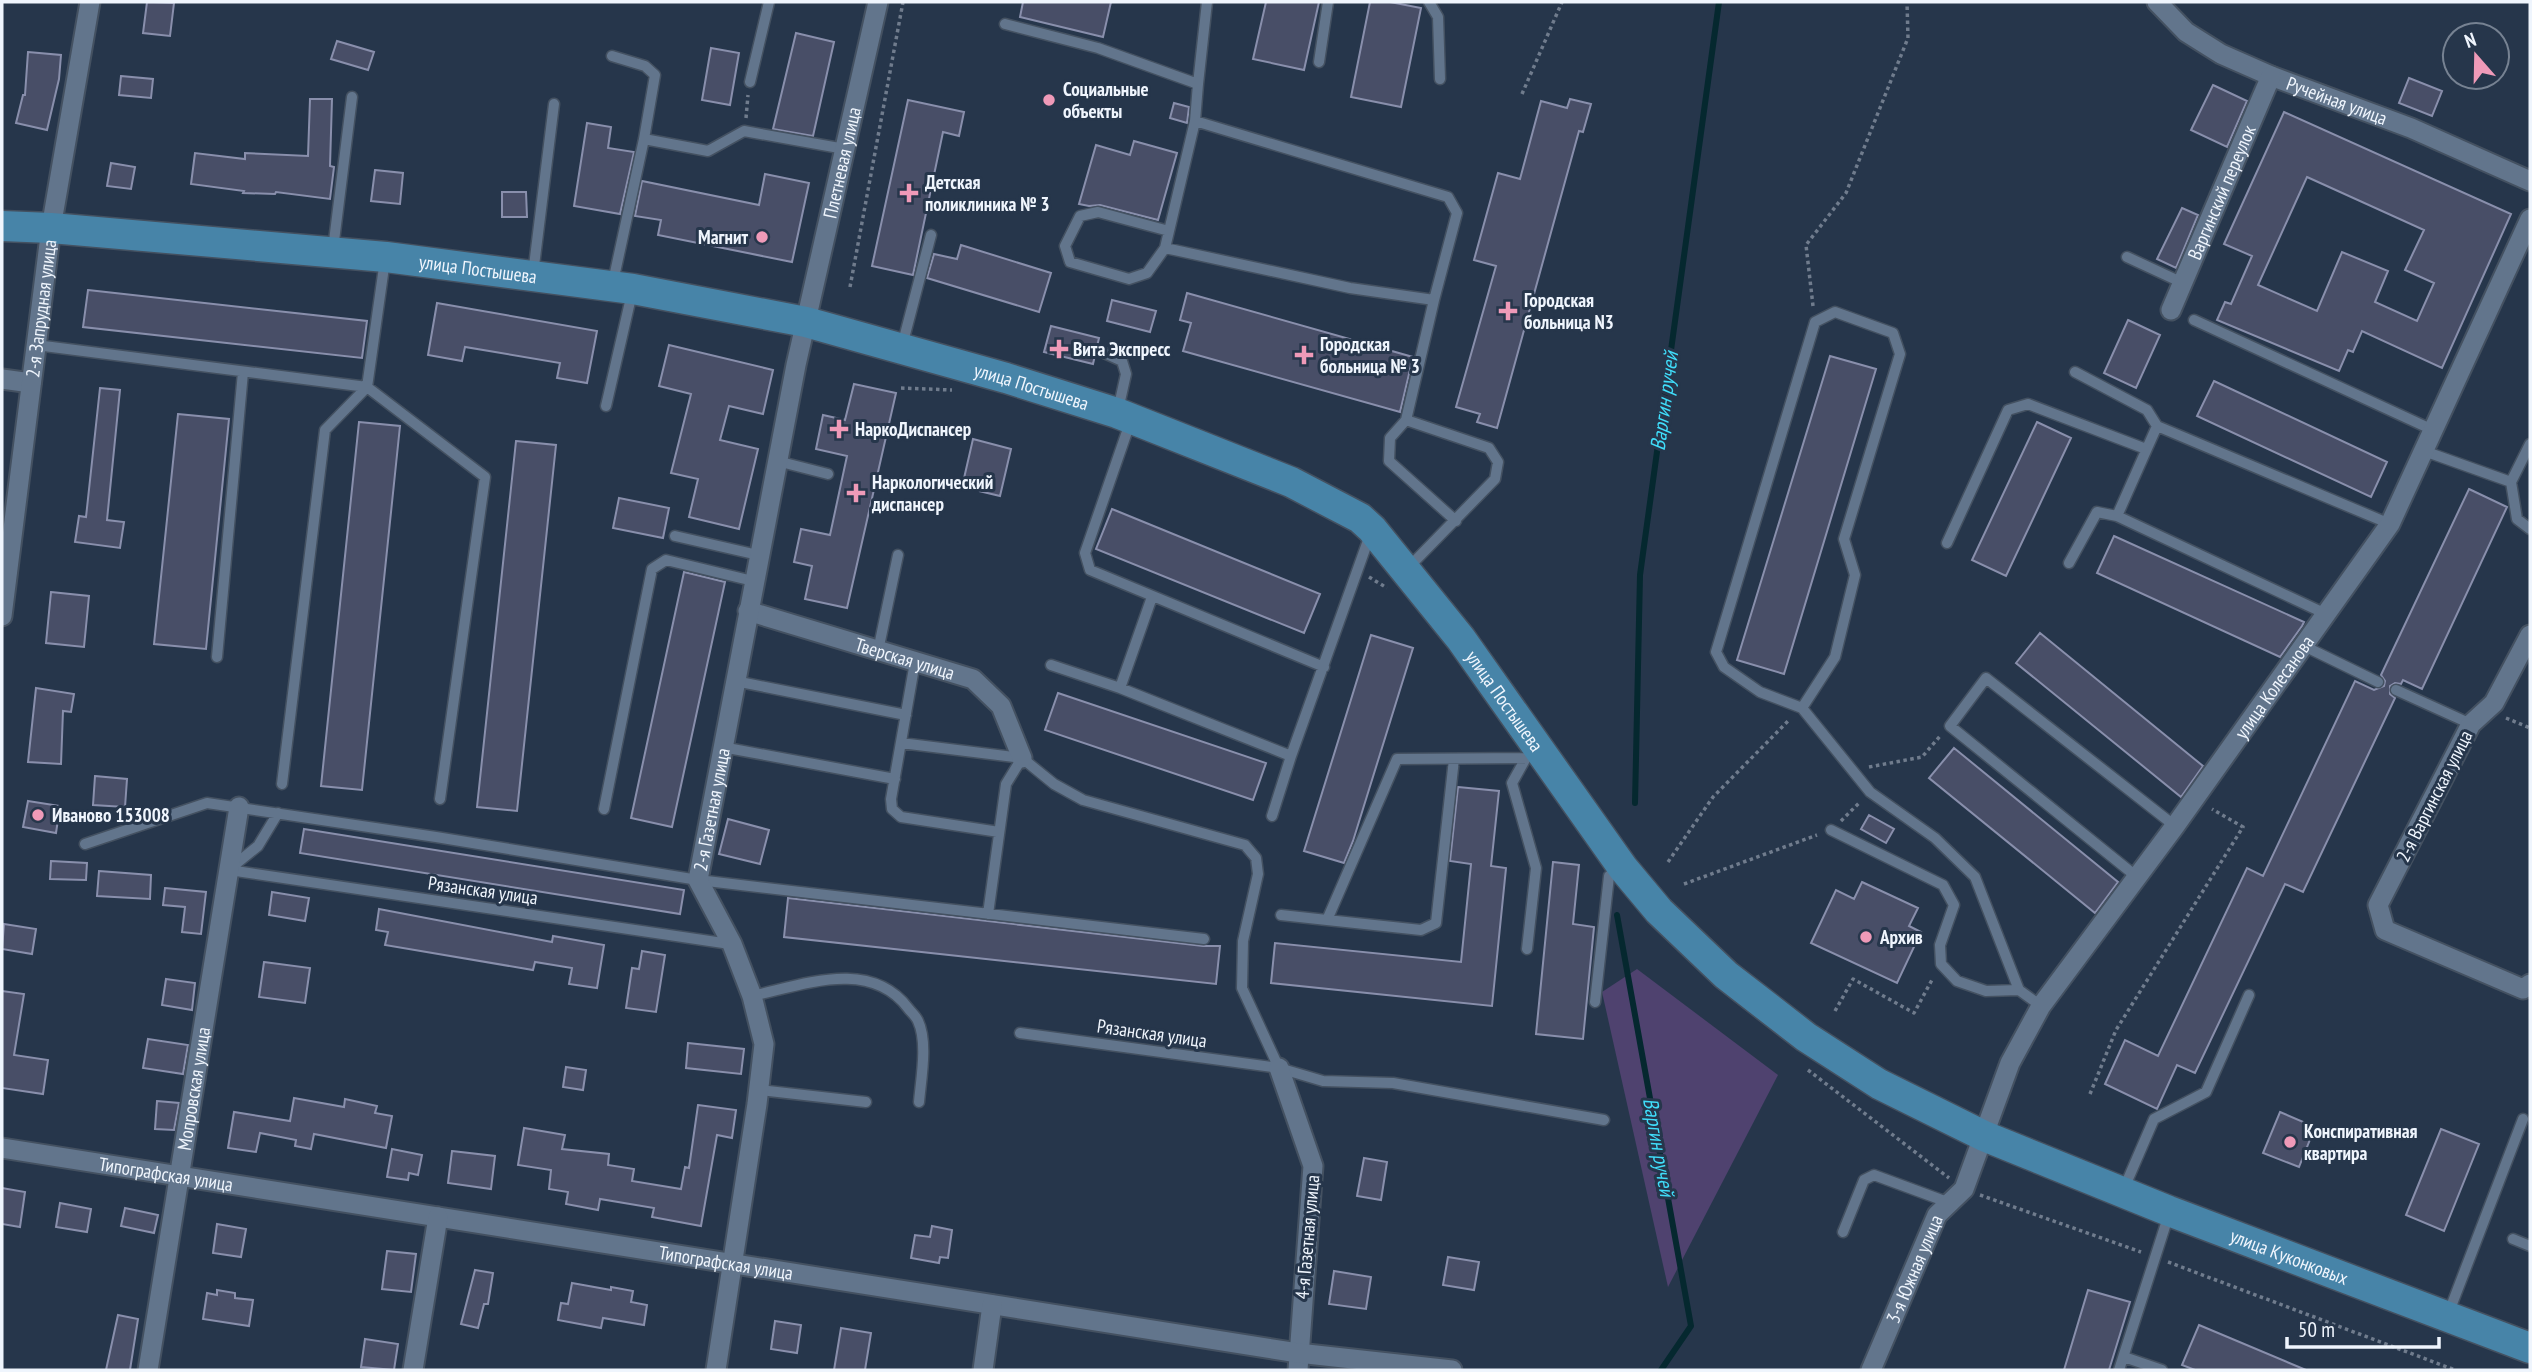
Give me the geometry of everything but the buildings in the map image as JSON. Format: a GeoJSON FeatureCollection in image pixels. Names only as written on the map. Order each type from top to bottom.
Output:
{"type":"FeatureCollection","features":[{"type":"Feature","properties":{"kind":"main road","name":"улица Постышева"},"geometry":{"type":"LineString","coordinates":[[2,226],[386,257],[623,288],[806,322],[1006,378],[1124,416],[1291,482],[1360,518],[1372,529],[1461,639],[1533,754],[1659,911],[1726,975],[1806,1037]]}},
{"type":"Feature","properties":{"kind":"main road","name":"улица Куконковых"},"geometry":{"type":"LineString","coordinates":[[1806,1037],[1879,1084],[1984,1136],[2169,1211],[2530,1348]]}},
{"type":"Feature","properties":{"kind":"main road","name":"улица Куконковых"},"geometry":{"type":"LineString","coordinates":[[2050,1164],[2208,1212],[2530,1334]]}},
{"type":"Feature","properties":{"kind":"street","name":"2-я Запрудная улица"},"geometry":{"type":"LineString","coordinates":[[2,616],[51,228],[90,2]]}},
{"type":"Feature","properties":{"kind":"street","name":"Ручейная улица"},"geometry":{"type":"LineString","coordinates":[[2157,2],[2186,32],[2221,54],[2271,76],[2412,128],[2530,181]]}},
{"type":"Feature","properties":{"kind":"street","name":"Плетневая улица"},"geometry":{"type":"LineString","coordinates":[[806,322],[874,3]]}},
{"type":"Feature","properties":{"kind":"street","name":"Варгинский переулок"},"geometry":{"type":"LineString","coordinates":[[2171,310],[2271,76]]}},
{"type":"Feature","properties":{"kind":"street","name":"улица Колесанова"},"geometry":{"type":"LineString","coordinates":[[1984,1136],[2010,1063],[2041,1006],[2195,799],[2390,524],[2530,219]]}},
{"type":"Feature","properties":{"kind":"street","name":"2-я Газетная улица"},"geometry":{"type":"LineString","coordinates":[[716,1370],[764,1044],[752,996],[732,944],[698,880],[753,580],[806,322]]}},
{"type":"Feature","properties":{"kind":"street"},"geometry":{"type":"LineString","coordinates":[[2,379],[32,383]]}},
{"type":"Feature","properties":{"kind":"street","name":"Тверская улица"},"geometry":{"type":"LineString","coordinates":[[747,611],[973,679],[1001,706],[1022,758]]}},
{"type":"Feature","properties":{"kind":"street","name":"2-я Варгинская улица"},"geometry":{"type":"LineString","coordinates":[[2526,987],[2385,930],[2378,905],[2471,724],[2494,703],[2530,635]]}},
{"type":"Feature","properties":{"kind":"street","name":"Мопровская улица"},"geometry":{"type":"LineString","coordinates":[[148,1370],[239,807]]}},
{"type":"Feature","properties":{"kind":"street","name":"4-я Газетная улица"},"geometry":{"type":"LineString","coordinates":[[1279,1068],[1313,1166],[1298,1362]]}},
{"type":"Feature","properties":{"kind":"street","name":"3-я Южная улица"},"geometry":{"type":"LineString","coordinates":[[1871,1370],[1937,1215],[1957,1196],[1984,1136]]}},
{"type":"Feature","properties":{"kind":"street","name":"Типографская улица"},"geometry":{"type":"LineString","coordinates":[[2,1149],[992,1305],[1298,1362],[1452,1370]]}},
{"type":"Feature","properties":{"kind":"street"},"geometry":{"type":"LineString","coordinates":[[413,1370],[438,1217]]}},
{"type":"Feature","properties":{"kind":"street"},"geometry":{"type":"LineString","coordinates":[[983,1370],[992,1305]]}},
{"type":"Feature","properties":{"kind":"lane"},"geometry":{"type":"LineString","coordinates":[[750,82],[769,2]]}},
{"type":"Feature","properties":{"kind":"lane"},"geometry":{"type":"LineString","coordinates":[[1169,231],[1098,212],[1080,216],[1065,246],[1070,261],[1129,279],[1147,273],[1165,248],[1195,121],[1207,2]]}},
{"type":"Feature","properties":{"kind":"lane"},"geometry":{"type":"LineString","coordinates":[[1319,62],[1328,2]]}},
{"type":"Feature","properties":{"kind":"lane"},"geometry":{"type":"LineString","coordinates":[[1429,2],[1438,17],[1440,79]]}},
{"type":"Feature","properties":{"kind":"lane"},"geometry":{"type":"LineString","coordinates":[[1005,24],[1098,48],[1198,84]]}},
{"type":"Feature","properties":{"kind":"lane"},"geometry":{"type":"LineString","coordinates":[[606,406],[655,75],[645,66],[612,55]]}},
{"type":"Feature","properties":{"kind":"lane"},"geometry":{"type":"LineString","coordinates":[[332,252],[352,97]]}},
{"type":"Feature","properties":{"kind":"lane"},"geometry":{"type":"LineString","coordinates":[[533,276],[554,104]]}},
{"type":"Feature","properties":{"kind":"lane"},"geometry":{"type":"LineString","coordinates":[[1195,121],[1448,197],[1457,213],[1406,420],[1390,438],[1389,461],[1456,521]]}},
{"type":"Feature","properties":{"kind":"lane"},"geometry":{"type":"LineString","coordinates":[[644,139],[708,151],[744,131],[845,149]]}},
{"type":"Feature","properties":{"kind":"lane"},"geometry":{"type":"LineString","coordinates":[[901,349],[931,235]]}},
{"type":"Feature","properties":{"kind":"lane"},"geometry":{"type":"LineString","coordinates":[[1165,248],[1350,288],[1434,300]]}},
{"type":"Feature","properties":{"kind":"lane"},"geometry":{"type":"LineString","coordinates":[[282,784],[325,430],[367,387],[386,257]]}},
{"type":"Feature","properties":{"kind":"lane"},"geometry":{"type":"LineString","coordinates":[[2127,257],[2183,283]]}},
{"type":"Feature","properties":{"kind":"lane"},"geometry":{"type":"LineString","coordinates":[[1802,708],[1835,657],[1855,575],[1844,539],[1900,354],[1893,333],[1835,312],[1815,322],[1716,652],[1724,667],[1760,692],[1802,708],[1870,792],[1935,838],[1975,877],[2019,990],[2041,1006]]}},
{"type":"Feature","properties":{"kind":"lane"},"geometry":{"type":"LineString","coordinates":[[2193,320],[2434,430]]}},
{"type":"Feature","properties":{"kind":"lane"},"geometry":{"type":"LineString","coordinates":[[36,345],[367,387],[485,477],[440,799]]}},
{"type":"Feature","properties":{"kind":"lane"},"geometry":{"type":"LineString","coordinates":[[1102,352],[1122,361],[1126,374],[1124,416],[1085,554],[1090,570],[1324,667]]}},
{"type":"Feature","properties":{"kind":"lane"},"geometry":{"type":"LineString","coordinates":[[216,657],[243,372]]}},
{"type":"Feature","properties":{"kind":"lane"},"geometry":{"type":"LineString","coordinates":[[2076,372],[2147,410],[2157,426],[2390,524]]}},
{"type":"Feature","properties":{"kind":"lane"},"geometry":{"type":"LineString","coordinates":[[1947,543],[2008,410],[2028,404],[2146,449]]}},
{"type":"Feature","properties":{"kind":"lane"},"geometry":{"type":"LineString","coordinates":[[1406,420],[1489,448],[1498,462],[1495,479],[1406,569]]}},
{"type":"Feature","properties":{"kind":"lane"},"geometry":{"type":"LineString","coordinates":[[2117,516],[2157,426]]}},
{"type":"Feature","properties":{"kind":"lane"},"geometry":{"type":"LineString","coordinates":[[2530,444],[2511,482],[2517,519],[2530,529]]}},
{"type":"Feature","properties":{"kind":"lane"},"geometry":{"type":"LineString","coordinates":[[2424,451],[2511,482]]}},
{"type":"Feature","properties":{"kind":"lane"},"geometry":{"type":"LineString","coordinates":[[777,461],[828,474]]}},
{"type":"Feature","properties":{"kind":"lane"},"geometry":{"type":"LineString","coordinates":[[2069,563],[2097,512],[2117,516],[2326,614]]}},
{"type":"Feature","properties":{"kind":"lane"},"geometry":{"type":"LineString","coordinates":[[1272,816],[1372,529]]}},
{"type":"Feature","properties":{"kind":"lane"},"geometry":{"type":"LineString","coordinates":[[675,536],[758,555]]}},
{"type":"Feature","properties":{"kind":"lane"},"geometry":{"type":"LineString","coordinates":[[878,651],[898,555]]}},
{"type":"Feature","properties":{"kind":"lane"},"geometry":{"type":"LineString","coordinates":[[604,808],[652,569],[666,560],[753,580]]}},
{"type":"Feature","properties":{"kind":"lane"},"geometry":{"type":"LineString","coordinates":[[1120,688],[1152,597]]}},
{"type":"Feature","properties":{"kind":"lane"},"geometry":{"type":"LineString","coordinates":[[2304,646],[2378,682]]}},
{"type":"Feature","properties":{"kind":"lane"},"geometry":{"type":"LineString","coordinates":[[915,662],[891,799],[892,810],[901,817],[999,832]]}},
{"type":"Feature","properties":{"kind":"lane"},"geometry":{"type":"LineString","coordinates":[[1051,665],[1120,688],[1292,756]]}},
{"type":"Feature","properties":{"kind":"lane"},"geometry":{"type":"LineString","coordinates":[[2137,877],[1950,726],[1986,678],[2175,826]]}},
{"type":"Feature","properties":{"kind":"lane"},"geometry":{"type":"LineString","coordinates":[[735,681],[906,715]]}},
{"type":"Feature","properties":{"kind":"lane"},"geometry":{"type":"LineString","coordinates":[[2396,690],[2471,724]]}},
{"type":"Feature","properties":{"kind":"lane"},"geometry":{"type":"LineString","coordinates":[[901,743],[1022,758],[1054,784],[1083,800],[1245,845],[1256,858],[1258,874],[1242,941],[1242,988],[1279,1068]]}},
{"type":"Feature","properties":{"kind":"lane"},"geometry":{"type":"LineString","coordinates":[[722,747],[895,779]]}},
{"type":"Feature","properties":{"kind":"lane"},"geometry":{"type":"LineString","coordinates":[[1327,920],[1397,759],[1533,754]]}},
{"type":"Feature","properties":{"kind":"lane"},"geometry":{"type":"LineString","coordinates":[[1527,949],[1536,868],[1512,783],[1533,754]]}},
{"type":"Feature","properties":{"kind":"lane"},"geometry":{"type":"LineString","coordinates":[[988,914],[1006,784],[1022,758]]}},
{"type":"Feature","properties":{"kind":"lane"},"geometry":{"type":"LineString","coordinates":[[1281,915],[1421,930],[1436,923],[1454,759]]}},
{"type":"Feature","properties":{"kind":"lane"},"geometry":{"type":"LineString","coordinates":[[85,844],[206,803],[698,880],[1204,939]]}},
{"type":"Feature","properties":{"kind":"lane"},"geometry":{"type":"LineString","coordinates":[[229,870],[258,846],[278,813]]}},
{"type":"Feature","properties":{"kind":"lane"},"geometry":{"type":"LineString","coordinates":[[1831,830],[1943,885],[1954,905],[1940,945],[1941,964],[1957,981],[1986,991],[2019,990]]}},
{"type":"Feature","properties":{"kind":"lane"},"geometry":{"type":"LineString","coordinates":[[1595,1002],[1608,876],[1623,868]]}},
{"type":"Feature","properties":{"kind":"lane","name":"Рязанская улица"},"geometry":{"type":"LineString","coordinates":[[229,870],[732,944]]}},
{"type":"Feature","properties":{"kind":"lane"},"geometry":{"type":"LineString","coordinates":[[752,996],[838,978],[867,980],[897,994],[918,1021],[923,1053],[919,1102]]}},
{"type":"Feature","properties":{"kind":"lane"},"geometry":{"type":"LineString","coordinates":[[2125,1186],[2154,1119],[2206,1092],[2249,995]]}},
{"type":"Feature","properties":{"kind":"lane","name":"Рязанская улица"},"geometry":{"type":"LineString","coordinates":[[1020,1033],[1279,1068],[1323,1082],[1393,1083],[1605,1120]]}},
{"type":"Feature","properties":{"kind":"lane"},"geometry":{"type":"LineString","coordinates":[[758,1090],[866,1102]]}},
{"type":"Feature","properties":{"kind":"lane"},"geometry":{"type":"LineString","coordinates":[[2452,1304],[2523,1119]]}},
{"type":"Feature","properties":{"kind":"lane"},"geometry":{"type":"LineString","coordinates":[[1843,1232],[1864,1180],[1874,1175],[1957,1196]]}},
{"type":"Feature","properties":{"kind":"lane"},"geometry":{"type":"LineString","coordinates":[[2119,1370],[2169,1211]]}},
{"type":"Feature","properties":{"kind":"lane"},"geometry":{"type":"LineString","coordinates":[[2513,1239],[2530,1246]]}},
{"type":"Feature","properties":{"kind":"lane"},"geometry":{"type":"LineString","coordinates":[[2124,1357],[2162,1370]]}},
{"type":"Feature","properties":{"kind":"path"},"geometry":{"type":"LineString","coordinates":[[850,287],[903,2]]}},
{"type":"Feature","properties":{"kind":"path"},"geometry":{"type":"LineString","coordinates":[[1522,94],[1562,2]]}},
{"type":"Feature","properties":{"kind":"path"},"geometry":{"type":"LineString","coordinates":[[1815,322],[1806,245],[1846,193],[1908,38],[1907,2]]}},
{"type":"Feature","properties":{"kind":"path"},"geometry":{"type":"LineString","coordinates":[[744,131],[750,82]]}},
{"type":"Feature","properties":{"kind":"path"},"geometry":{"type":"LineString","coordinates":[[1668,862],[1713,797],[1802,708]]}},
{"type":"Feature","properties":{"kind":"path"},"geometry":{"type":"LineString","coordinates":[[1852,770],[1922,757],[1950,726]]}},
{"type":"Feature","properties":{"kind":"path"},"geometry":{"type":"LineString","coordinates":[[1684,884],[1831,830],[1870,792]]}},
{"type":"Feature","properties":{"kind":"path"},"geometry":{"type":"LineString","coordinates":[[2090,1094],[2116,1030],[2243,827],[2195,799]]}},
{"type":"Feature","properties":{"kind":"path"},"geometry":{"type":"LineString","coordinates":[[1835,1011],[1853,979],[1914,1013],[1941,964]]}},
{"type":"Feature","properties":{"kind":"path"},"geometry":{"type":"LineString","coordinates":[[1957,1196],[2155,1256],[2455,1370]]}},
{"type":"Feature","properties":{"kind":"shaded area"},"geometry":{"type":"Polygon","coordinates":[[[1637,969],[1778,1075],[1668,1287],[1602,992],[1637,969]]]}},
{"type":"Feature","properties":{"kind":"waterway","name":"Варгин ручей"},"geometry":{"type":"LineString","coordinates":[[1635,803],[1640,575],[1719,2]]}},
{"type":"Feature","properties":{"kind":"waterway","name":"Варгин ручей"},"geometry":{"type":"LineString","coordinates":[[1617,915],[1691,1326],[1661,1370]]}},
{"type":"Feature","properties":{"kind":"place","name":"Социальные объекты"},"geometry":{"type":"Point","coordinates":[1049,100]}},
{"type":"Feature","properties":{"kind":"place","name":"Детская поликлиника № 3"},"geometry":{"type":"Point","coordinates":[909,193]}},
{"type":"Feature","properties":{"kind":"place","name":"Магнит"},"geometry":{"type":"Point","coordinates":[762,237]}},
{"type":"Feature","properties":{"kind":"place","name":"Городская больница N3"},"geometry":{"type":"Point","coordinates":[1508,311]}},
{"type":"Feature","properties":{"kind":"place","name":"Вита Экспресс"},"geometry":{"type":"Point","coordinates":[1059,349]}},
{"type":"Feature","properties":{"kind":"place","name":"Городская больница № 3"},"geometry":{"type":"Point","coordinates":[1304,355]}},
{"type":"Feature","properties":{"kind":"place","name":"НаркоДиспансер"},"geometry":{"type":"Point","coordinates":[839,429]}},
{"type":"Feature","properties":{"kind":"place","name":"Наркологический диспансер"},"geometry":{"type":"Point","coordinates":[856,493]}},
{"type":"Feature","properties":{"kind":"place","name":"Иваново 153008"},"geometry":{"type":"Point","coordinates":[38,815]}},
{"type":"Feature","properties":{"kind":"place","name":"Архив"},"geometry":{"type":"Point","coordinates":[1866,937]}},
{"type":"Feature","properties":{"kind":"place","name":"Конспиративная квартира"},"geometry":{"type":"Point","coordinates":[2290,1142]}}]}
